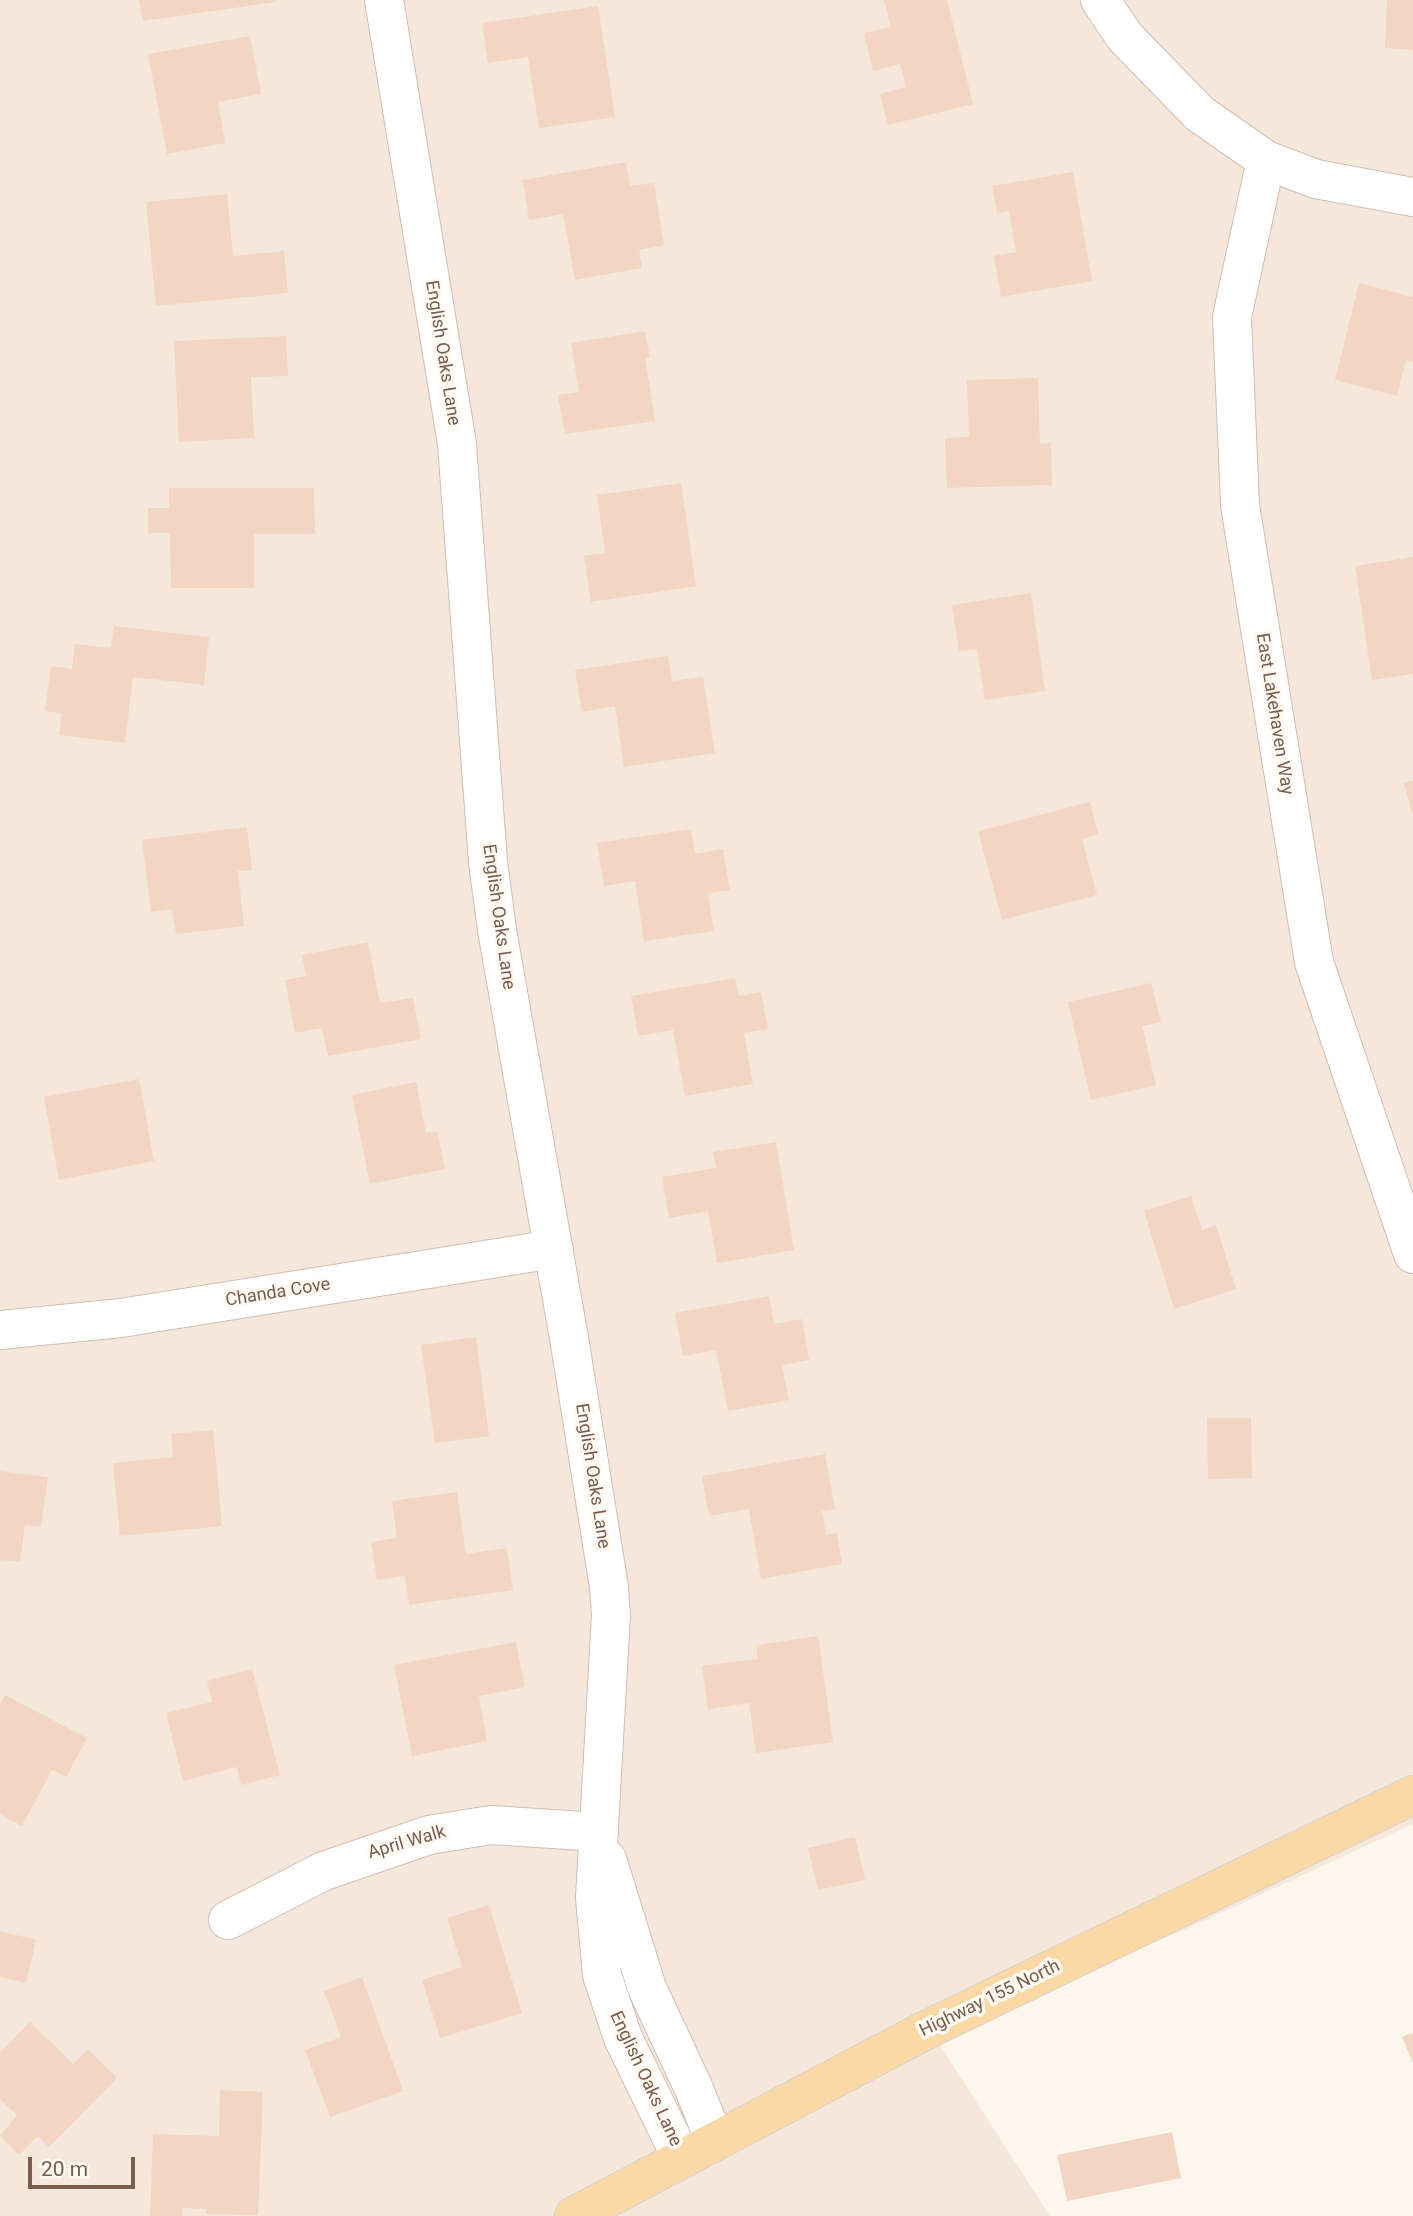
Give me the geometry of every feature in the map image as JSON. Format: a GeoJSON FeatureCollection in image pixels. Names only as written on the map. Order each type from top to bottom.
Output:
{"type":"FeatureCollection","features":[{"type":"Feature","properties":{"kind":"main road","name":"Highway 155 North"},"geometry":{"type":"LineString","coordinates":[[574,2216],[926,2030],[1413,1795]]}},
{"type":"Feature","properties":{"kind":"street","name":"English Oaks Lane"},"geometry":{"type":"LineString","coordinates":[[384,0],[457,444],[492,889],[609,1587],[611,1615],[599,1832],[647,1987],[694,2089],[698,2150]]}},
{"type":"Feature","properties":{"kind":"street"},"geometry":{"type":"LineString","coordinates":[[1100,0],[1125,37],[1200,114],[1266,160],[1316,179],[1413,197]]}},
{"type":"Feature","properties":{"kind":"street","name":"East Lakehaven Way"},"geometry":{"type":"LineString","coordinates":[[1266,160],[1232,317],[1240,505],[1314,962],[1413,1254]]}},
{"type":"Feature","properties":{"kind":"street","name":"Chanda Cove"},"geometry":{"type":"LineString","coordinates":[[0,1330],[121,1318],[554,1249]]}},
{"type":"Feature","properties":{"kind":"street","name":"April Walk"},"geometry":{"type":"LineString","coordinates":[[228,1920],[324,1871],[429,1835],[491,1825],[599,1832]]}},
{"type":"Feature","properties":{"kind":"shaded area"},"geometry":{"type":"Polygon","coordinates":[[[0,0],[1413,0],[1413,1824],[1186,1929],[934,2036],[1050,2216],[0,2216],[0,0]]]}},
{"type":"Feature","properties":{"kind":"building"},"geometry":{"type":"Polygon","coordinates":[[[139,0],[276,0],[276,2],[143,21],[139,0]]]}},
{"type":"Feature","properties":{"kind":"building"},"geometry":{"type":"Polygon","coordinates":[[[884,0],[947,0],[973,104],[888,125],[880,94],[906,87],[900,64],[873,71],[864,33],[891,27],[884,0]]]}},
{"type":"Feature","properties":{"kind":"building"},"geometry":{"type":"Polygon","coordinates":[[[1387,0],[1413,0],[1413,50],[1385,48],[1387,0]]]}},
{"type":"Feature","properties":{"kind":"building"},"geometry":{"type":"Polygon","coordinates":[[[598,6],[615,117],[539,128],[528,57],[488,63],[482,23],[598,6]]]}},
{"type":"Feature","properties":{"kind":"building"},"geometry":{"type":"Polygon","coordinates":[[[250,36],[261,94],[218,102],[225,143],[167,154],[148,54],[250,36]]]}},
{"type":"Feature","properties":{"kind":"building"},"geometry":{"type":"Polygon","coordinates":[[[626,162],[630,186],[654,183],[664,245],[639,250],[642,268],[575,280],[563,214],[529,220],[523,180],[626,162]]]}},
{"type":"Feature","properties":{"kind":"building"},"geometry":{"type":"Polygon","coordinates":[[[1073,172],[1092,281],[1001,297],[994,256],[1016,252],[1009,211],[997,213],[992,186],[1073,172]]]}},
{"type":"Feature","properties":{"kind":"building"},"geometry":{"type":"Polygon","coordinates":[[[227,194],[233,256],[284,251],[288,293],[156,306],[146,202],[227,194]]]}},
{"type":"Feature","properties":{"kind":"building"},"geometry":{"type":"Polygon","coordinates":[[[1359,283],[1413,297],[1413,362],[1406,360],[1397,396],[1335,380],[1359,283]]]}},
{"type":"Feature","properties":{"kind":"building"},"geometry":{"type":"Polygon","coordinates":[[[645,331],[650,358],[645,358],[655,421],[565,434],[558,395],[579,392],[571,343],[645,331]]]}},
{"type":"Feature","properties":{"kind":"building"},"geometry":{"type":"Polygon","coordinates":[[[286,336],[288,376],[251,377],[254,438],[179,442],[174,341],[286,336]]]}},
{"type":"Feature","properties":{"kind":"building"},"geometry":{"type":"Polygon","coordinates":[[[1038,378],[1040,444],[1051,443],[1052,485],[947,488],[945,438],[969,437],[967,380],[1038,378]]]}},
{"type":"Feature","properties":{"kind":"building"},"geometry":{"type":"Polygon","coordinates":[[[681,483],[696,586],[591,602],[584,556],[605,553],[597,495],[681,483]]]}},
{"type":"Feature","properties":{"kind":"building"},"geometry":{"type":"Polygon","coordinates":[[[169,488],[314,488],[315,534],[254,534],[254,588],[171,588],[170,533],[148,533],[148,508],[169,508],[169,488]]]}},
{"type":"Feature","properties":{"kind":"building"},"geometry":{"type":"Polygon","coordinates":[[[1413,557],[1413,674],[1372,680],[1355,566],[1413,557]]]}},
{"type":"Feature","properties":{"kind":"building"},"geometry":{"type":"Polygon","coordinates":[[[1031,593],[1045,691],[985,700],[977,649],[959,651],[952,605],[1031,593]]]}},
{"type":"Feature","properties":{"kind":"building"},"geometry":{"type":"Polygon","coordinates":[[[114,626],[209,637],[204,685],[133,677],[125,743],[59,735],[62,713],[45,711],[51,666],[72,669],[75,644],[111,648],[114,626]]]}},
{"type":"Feature","properties":{"kind":"building"},"geometry":{"type":"Polygon","coordinates":[[[668,656],[672,681],[703,677],[715,753],[624,767],[615,706],[582,712],[575,670],[668,656]]]}},
{"type":"Feature","properties":{"kind":"building"},"geometry":{"type":"Polygon","coordinates":[[[1413,781],[1413,813],[1412,813],[1404,783],[1413,781]]]}},
{"type":"Feature","properties":{"kind":"building"},"geometry":{"type":"Polygon","coordinates":[[[1090,802],[1098,834],[1082,839],[1097,895],[1002,920],[978,831],[1090,802]]]}},
{"type":"Feature","properties":{"kind":"building"},"geometry":{"type":"Polygon","coordinates":[[[247,827],[252,870],[238,871],[244,926],[176,934],[172,909],[151,912],[142,840],[247,827]]]}},
{"type":"Feature","properties":{"kind":"building"},"geometry":{"type":"Polygon","coordinates":[[[691,829],[695,854],[723,849],[730,890],[708,893],[714,931],[644,941],[635,881],[604,886],[597,843],[691,829]]]}},
{"type":"Feature","properties":{"kind":"building"},"geometry":{"type":"Polygon","coordinates":[[[368,942],[380,1003],[413,998],[421,1039],[328,1056],[322,1028],[295,1033],[285,980],[306,976],[302,955],[368,942]]]}},
{"type":"Feature","properties":{"kind":"building"},"geometry":{"type":"Polygon","coordinates":[[[735,978],[739,996],[761,992],[768,1029],[744,1033],[753,1084],[685,1096],[673,1030],[638,1036],[631,996],[735,978]]]}},
{"type":"Feature","properties":{"kind":"building"},"geometry":{"type":"Polygon","coordinates":[[[1151,983],[1161,1022],[1142,1026],[1156,1085],[1091,1100],[1068,1002],[1151,983]]]}},
{"type":"Feature","properties":{"kind":"building"},"geometry":{"type":"Polygon","coordinates":[[[139,1079],[154,1161],[59,1180],[44,1097],[139,1079]]]}},
{"type":"Feature","properties":{"kind":"building"},"geometry":{"type":"Polygon","coordinates":[[[416,1082],[426,1133],[437,1131],[445,1169],[370,1184],[352,1095],[416,1082]]]}},
{"type":"Feature","properties":{"kind":"building"},"geometry":{"type":"Polygon","coordinates":[[[776,1142],[794,1250],[717,1263],[708,1211],[669,1218],[662,1177],[716,1168],[713,1152],[776,1142]]]}},
{"type":"Feature","properties":{"kind":"building"},"geometry":{"type":"Polygon","coordinates":[[[1191,1196],[1202,1230],[1216,1225],[1236,1289],[1174,1309],[1144,1211],[1191,1196]]]}},
{"type":"Feature","properties":{"kind":"building"},"geometry":{"type":"Polygon","coordinates":[[[769,1296],[774,1324],[802,1319],[809,1360],[782,1365],[789,1400],[728,1411],[716,1350],[683,1356],[675,1313],[769,1296]]]}},
{"type":"Feature","properties":{"kind":"building"},"geometry":{"type":"Polygon","coordinates":[[[476,1337],[489,1436],[435,1443],[421,1345],[476,1337]]]}},
{"type":"Feature","properties":{"kind":"building"},"geometry":{"type":"Polygon","coordinates":[[[1207,1418],[1251,1418],[1252,1478],[1208,1479],[1207,1418]]]}},
{"type":"Feature","properties":{"kind":"building"},"geometry":{"type":"Polygon","coordinates":[[[213,1430],[222,1526],[120,1536],[113,1463],[173,1457],[171,1434],[213,1430]]]}},
{"type":"Feature","properties":{"kind":"building"},"geometry":{"type":"Polygon","coordinates":[[[825,1454],[835,1509],[822,1511],[826,1535],[837,1533],[842,1564],[761,1579],[749,1509],[709,1516],[702,1476],[825,1454]]]}},
{"type":"Feature","properties":{"kind":"building"},"geometry":{"type":"Polygon","coordinates":[[[0,1471],[48,1477],[41,1527],[25,1525],[20,1562],[0,1560],[0,1471]]]}},
{"type":"Feature","properties":{"kind":"building"},"geometry":{"type":"Polygon","coordinates":[[[457,1492],[466,1554],[507,1548],[513,1590],[409,1605],[405,1576],[377,1580],[371,1542],[397,1538],[392,1501],[457,1492]]]}},
{"type":"Feature","properties":{"kind":"building"},"geometry":{"type":"Polygon","coordinates":[[[818,1636],[833,1742],[756,1753],[749,1703],[708,1709],[702,1666],[758,1659],[756,1645],[818,1636]]]}},
{"type":"Feature","properties":{"kind":"building"},"geometry":{"type":"Polygon","coordinates":[[[516,1642],[525,1687],[479,1696],[487,1741],[412,1756],[394,1665],[516,1642]]]}},
{"type":"Feature","properties":{"kind":"building"},"geometry":{"type":"Polygon","coordinates":[[[252,1669],[280,1775],[241,1785],[237,1767],[183,1781],[166,1713],[212,1702],[207,1681],[252,1669]]]}},
{"type":"Feature","properties":{"kind":"building"},"geometry":{"type":"Polygon","coordinates":[[[5,1695],[87,1738],[66,1777],[52,1770],[22,1826],[0,1814],[0,1704],[5,1695]]]}},
{"type":"Feature","properties":{"kind":"building"},"geometry":{"type":"Polygon","coordinates":[[[855,1837],[865,1880],[818,1890],[808,1848],[855,1837]]]}},
{"type":"Feature","properties":{"kind":"building"},"geometry":{"type":"Polygon","coordinates":[[[489,1905],[522,2013],[440,2038],[422,1980],[462,1967],[447,1918],[489,1905]]]}},
{"type":"Feature","properties":{"kind":"building"},"geometry":{"type":"Polygon","coordinates":[[[0,1931],[36,1940],[26,1983],[0,1977],[0,1931]]]}},
{"type":"Feature","properties":{"kind":"building"},"geometry":{"type":"Polygon","coordinates":[[[362,1977],[403,2091],[330,2117],[305,2050],[341,2037],[324,1991],[362,1977]]]}},
{"type":"Feature","properties":{"kind":"building"},"geometry":{"type":"Polygon","coordinates":[[[30,2022],[73,2064],[88,2049],[117,2078],[49,2147],[38,2136],[19,2155],[0,2136],[17,2115],[0,2099],[0,2053],[30,2022]]]}},
{"type":"Feature","properties":{"kind":"building"},"geometry":{"type":"Polygon","coordinates":[[[1413,2033],[1413,2063],[1402,2037],[1413,2033]]]}},
{"type":"Feature","properties":{"kind":"building"},"geometry":{"type":"Polygon","coordinates":[[[220,2090],[263,2092],[258,2215],[206,2214],[206,2209],[183,2208],[182,2216],[150,2216],[153,2134],[219,2136],[220,2090]]]}},
{"type":"Feature","properties":{"kind":"building"},"geometry":{"type":"Polygon","coordinates":[[[1172,2132],[1181,2178],[1067,2201],[1057,2155],[1172,2132]]]}}]}
